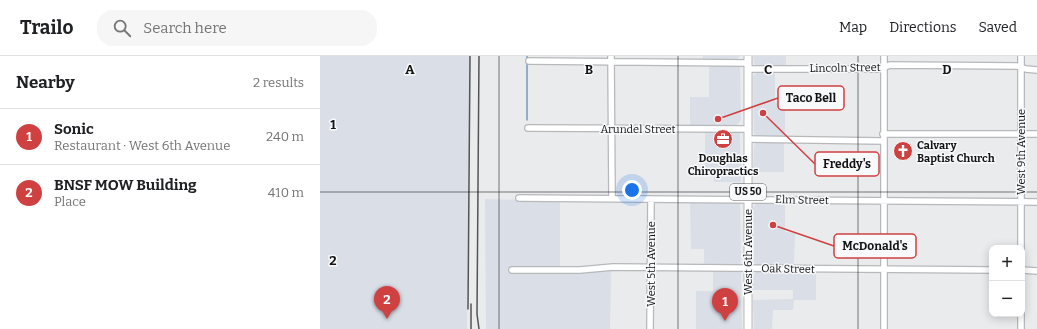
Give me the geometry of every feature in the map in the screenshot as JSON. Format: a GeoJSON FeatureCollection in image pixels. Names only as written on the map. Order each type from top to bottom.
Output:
{"type":"FeatureCollection","features":[{"type":"Feature","properties":{"kind":"main road","name":"West 6th Avenue"},"geometry":{"type":"LineString","coordinates":[[748,62],[748,329]]}},
{"type":"Feature","properties":{"kind":"street"},"geometry":{"type":"LineString","coordinates":[[884,56],[884,329]]}},
{"type":"Feature","properties":{"kind":"street","name":"West 9th Avenue"},"geometry":{"type":"LineString","coordinates":[[1021,56],[1021,245]]}},
{"type":"Feature","properties":{"kind":"street"},"geometry":{"type":"LineString","coordinates":[[611,59],[612,198]]}},
{"type":"Feature","properties":{"kind":"street","name":"Lincoln Street"},"geometry":{"type":"LineString","coordinates":[[529,61],[611,59],[748,62],[884,68],[890,65],[1016,66],[1037,70]]}},
{"type":"Feature","properties":{"kind":"street","name":"Arundel Street"},"geometry":{"type":"LineString","coordinates":[[528,128],[748,130]]}},
{"type":"Feature","properties":{"kind":"street"},"geometry":{"type":"LineString","coordinates":[[883,134],[1037,134]]}},
{"type":"Feature","properties":{"kind":"street"},"geometry":{"type":"LineString","coordinates":[[748,139],[883,141]]}},
{"type":"Feature","properties":{"kind":"street","name":"Elm Street"},"geometry":{"type":"LineString","coordinates":[[519,198],[1037,202]]}},
{"type":"Feature","properties":{"kind":"street","name":"West 5th Avenue"},"geometry":{"type":"LineString","coordinates":[[650,329],[651,199]]}},
{"type":"Feature","properties":{"kind":"street","name":"Oak Street"},"geometry":{"type":"LineString","coordinates":[[512,270],[580,270],[613,267],[989,270]]}},
{"type":"Feature","properties":{"kind":"street"},"geometry":{"type":"LineString","coordinates":[[1025,270],[1037,271]]}},
{"type":"Feature","properties":{"kind":"street"},"geometry":{"type":"LineString","coordinates":[[1021,317],[1021,329]]}},
{"type":"Feature","properties":{"kind":"shaded area"},"geometry":{"type":"Polygon","coordinates":[[[320,56],[470,56],[467,329],[320,329],[320,56]]]}},
{"type":"Feature","properties":{"kind":"shaded area"},"geometry":{"type":"Polygon","coordinates":[[[703,56],[740,56],[737,59],[703,59],[703,56]]]}},
{"type":"Feature","properties":{"kind":"shaded area"},"geometry":{"type":"Polygon","coordinates":[[[753,56],[786,56],[786,66],[756,66],[753,56]]]}},
{"type":"Feature","properties":{"kind":"shaded area"},"geometry":{"type":"Polygon","coordinates":[[[709,65],[737,65],[740,67],[741,120],[736,126],[690,126],[690,97],[709,97],[709,65]]]}},
{"type":"Feature","properties":{"kind":"shaded area"},"geometry":{"type":"Polygon","coordinates":[[[758,72],[775,72],[775,102],[785,102],[785,136],[757,136],[754,133],[753,76],[758,72]]]}},
{"type":"Feature","properties":{"kind":"shaded area"},"geometry":{"type":"Polygon","coordinates":[[[705,132],[740,133],[741,182],[714,182],[713,169],[705,169],[705,132]]]}},
{"type":"Feature","properties":{"kind":"shaded area"},"geometry":{"type":"Polygon","coordinates":[[[755,143],[784,143],[784,172],[753,172],[755,143]]]}},
{"type":"Feature","properties":{"kind":"shaded area"},"geometry":{"type":"Polygon","coordinates":[[[485,199],[560,201],[560,272],[611,270],[610,329],[486,329],[485,199]]]}},
{"type":"Feature","properties":{"kind":"shaded area"},"geometry":{"type":"Polygon","coordinates":[[[690,202],[738,202],[740,204],[740,264],[704,265],[704,249],[691,249],[690,202]]]}},
{"type":"Feature","properties":{"kind":"shaded area"},"geometry":{"type":"Polygon","coordinates":[[[785,202],[785,232],[795,233],[794,265],[757,265],[754,263],[753,208],[756,203],[785,202]]]}},
{"type":"Feature","properties":{"kind":"shaded area"},"geometry":{"type":"Polygon","coordinates":[[[713,270],[738,271],[741,273],[742,329],[696,329],[696,291],[713,291],[713,270]]]}},
{"type":"Feature","properties":{"kind":"shaded area"},"geometry":{"type":"Polygon","coordinates":[[[757,271],[816,272],[816,300],[794,300],[793,310],[773,310],[772,329],[754,329],[753,300],[793,299],[793,290],[753,290],[753,276],[757,271]]]}},
{"type":"Feature","properties":{"kind":"waterway"},"geometry":{"type":"LineString","coordinates":[[527,56],[527,120]]}},
{"type":"Feature","properties":{"kind":"railway"},"geometry":{"type":"LineString","coordinates":[[468,309],[470,56]]}},
{"type":"Feature","properties":{"kind":"railway"},"geometry":{"type":"LineString","coordinates":[[479,56],[477,314],[479,329]]}},
{"type":"Feature","properties":{"kind":"railway"},"geometry":{"type":"LineString","coordinates":[[471,304],[471,329]]}},
{"type":"Feature","properties":{"kind":"place","name":"Freddy's"},"geometry":{"type":"Point","coordinates":[763,113]}},
{"type":"Feature","properties":{"kind":"place","name":"Taco Bell"},"geometry":{"type":"Point","coordinates":[718,119]}},
{"type":"Feature","properties":{"kind":"place","name":"Doughlas Chiropractics"},"geometry":{"type":"Point","coordinates":[723,139]}},
{"type":"Feature","properties":{"kind":"place","name":"Calvary Baptist Church"},"geometry":{"type":"Point","coordinates":[903,151]}},
{"type":"Feature","properties":{"kind":"place","name":"McDonald's"},"geometry":{"type":"Point","coordinates":[773,225]}},
{"type":"Feature","properties":{"kind":"place","name":"BNSF MOW Building"},"geometry":{"type":"Point","coordinates":[387,319]}},
{"type":"Feature","properties":{"kind":"place","name":"Sonic"},"geometry":{"type":"Point","coordinates":[725,321]}}]}
